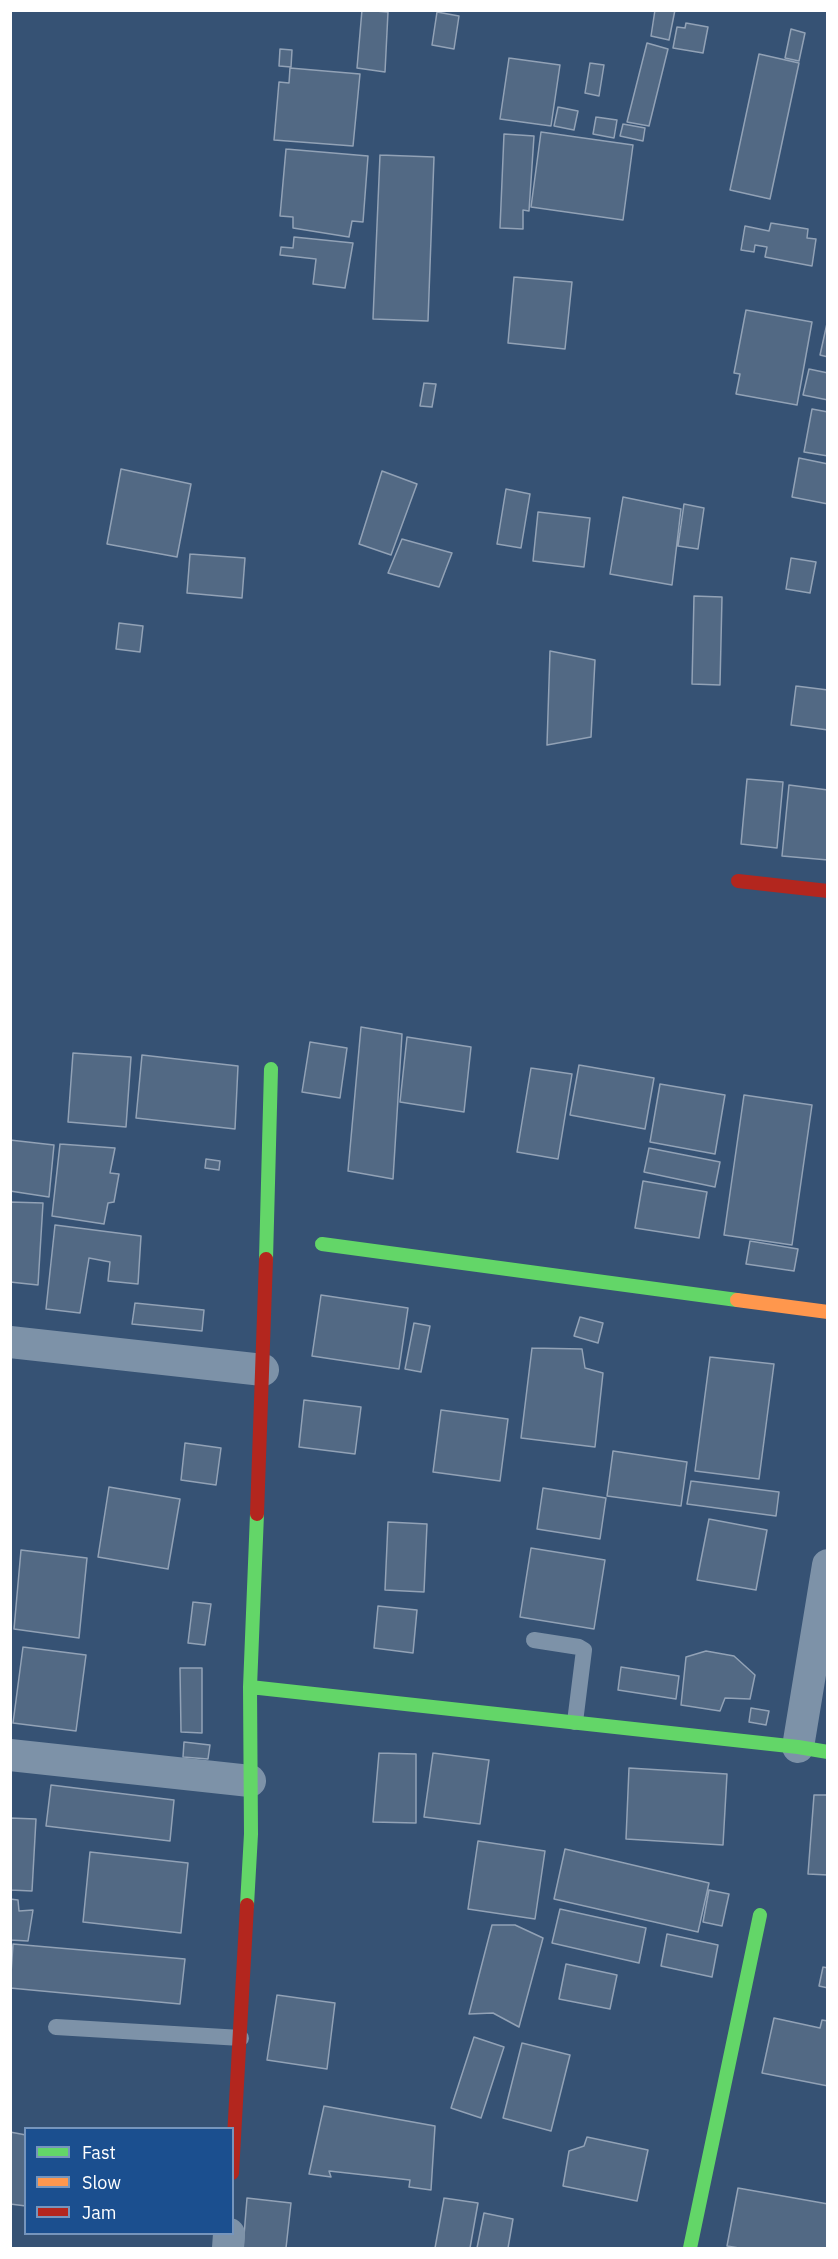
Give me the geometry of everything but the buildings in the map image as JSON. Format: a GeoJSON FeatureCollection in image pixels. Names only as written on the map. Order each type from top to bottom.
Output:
{"type":"FeatureCollection","features":[{"type":"Feature","properties":{"kind":"street"},"geometry":{"type":"LineString","coordinates":[[738,881],[828,891]]}},
{"type":"Feature","properties":{"kind":"street"},"geometry":{"type":"LineString","coordinates":[[234,2143],[251,1834],[250,1687],[263,1370],[271,1069]]}},
{"type":"Feature","properties":{"kind":"street"},"geometry":{"type":"LineString","coordinates":[[322,1244],[828,1312]]}},
{"type":"Feature","properties":{"kind":"street"},"geometry":{"type":"LineString","coordinates":[[10,1342],[263,1370]]}},
{"type":"Feature","properties":{"kind":"street"},"geometry":{"type":"LineString","coordinates":[[250,1687],[813,1749],[828,1565]]}},
{"type":"Feature","properties":{"kind":"street"},"geometry":{"type":"LineString","coordinates":[[10,1755],[250,1781]]}},
{"type":"Feature","properties":{"kind":"street"},"geometry":{"type":"LineString","coordinates":[[690,2248],[760,1915]]}},
{"type":"Feature","properties":{"kind":"lane"},"geometry":{"type":"LineString","coordinates":[[534,1640],[579,1647],[584,1650],[575,1722]]}},
{"type":"Feature","properties":{"kind":"lane"},"geometry":{"type":"LineString","coordinates":[[56,2027],[241,2038]]}},
{"type":"Feature","properties":{"kind":"traffic: fast"},"geometry":{"type":"LineString","coordinates":[[266,1259],[271,1069]]}},
{"type":"Feature","properties":{"kind":"traffic: fast"},"geometry":{"type":"LineString","coordinates":[[322,1244],[737,1300]]}},
{"type":"Feature","properties":{"kind":"traffic: fast"},"geometry":{"type":"LineString","coordinates":[[247,1905],[251,1834],[250,1687],[257,1514]]}},
{"type":"Feature","properties":{"kind":"traffic: fast"},"geometry":{"type":"LineString","coordinates":[[250,1687],[828,1752]]}},
{"type":"Feature","properties":{"kind":"traffic: fast"},"geometry":{"type":"LineString","coordinates":[[690,2248],[760,1915]]}},
{"type":"Feature","properties":{"kind":"traffic: slow"},"geometry":{"type":"LineString","coordinates":[[737,1300],[828,1312]]}},
{"type":"Feature","properties":{"kind":"traffic: jam"},"geometry":{"type":"LineString","coordinates":[[738,881],[828,891]]}},
{"type":"Feature","properties":{"kind":"traffic: jam"},"geometry":{"type":"LineString","coordinates":[[257,1514],[266,1259]]}},
{"type":"Feature","properties":{"kind":"traffic: jam"},"geometry":{"type":"LineString","coordinates":[[234,2137],[247,1905]]}}]}
